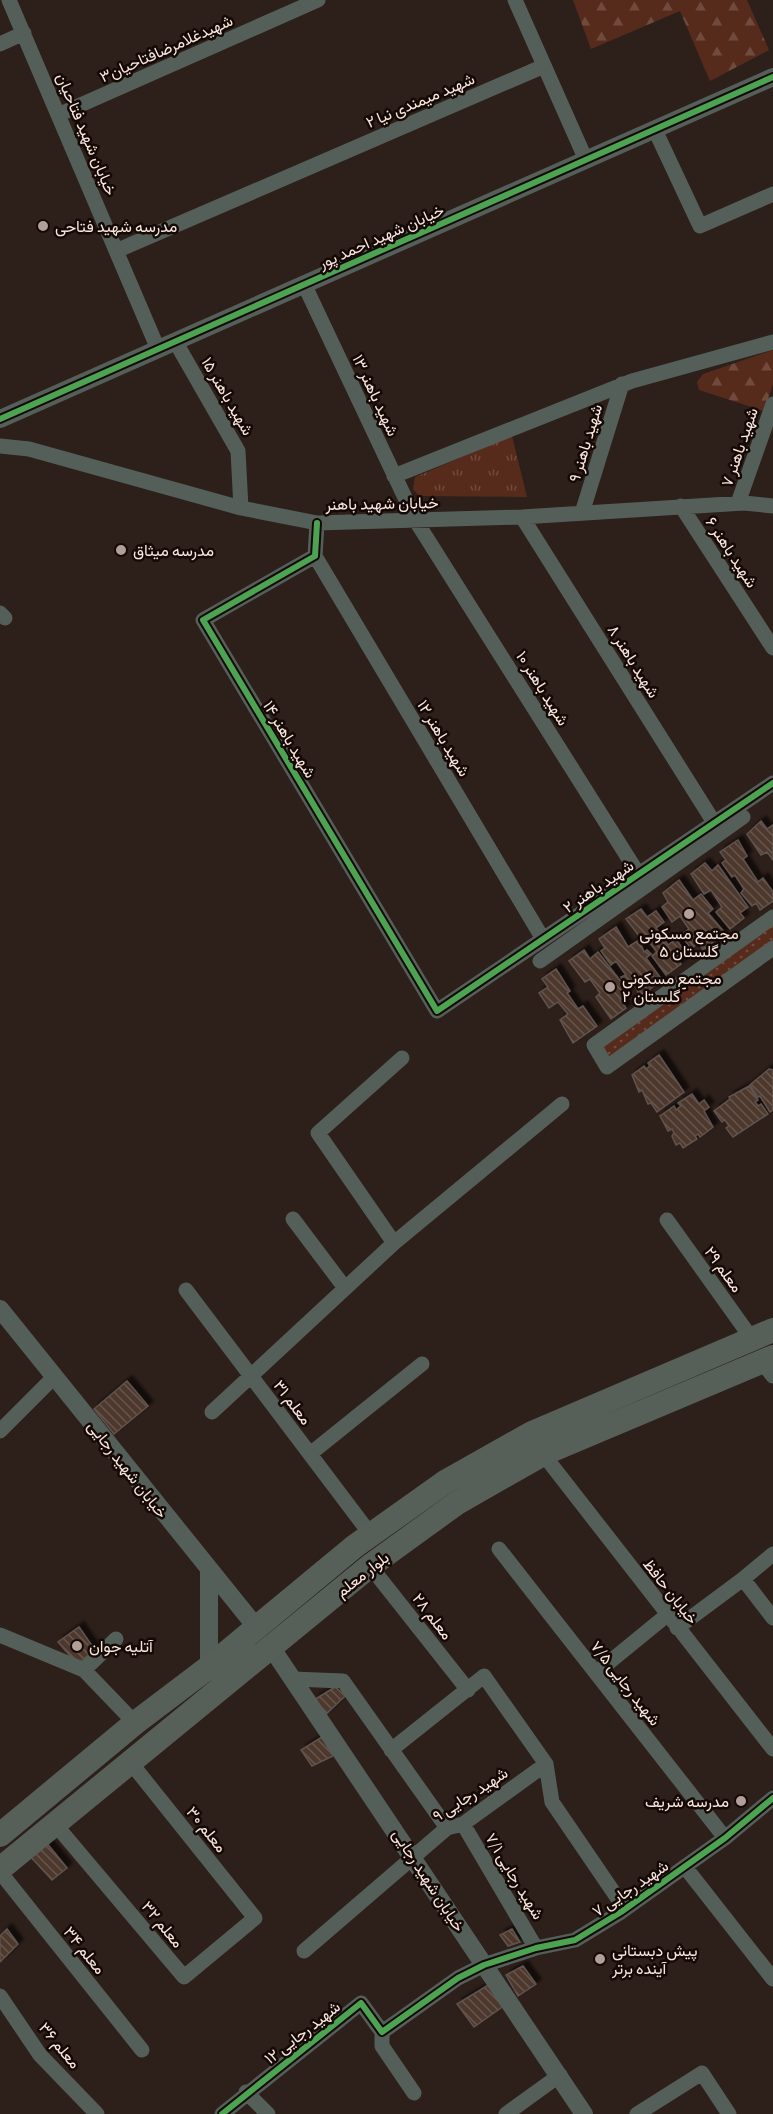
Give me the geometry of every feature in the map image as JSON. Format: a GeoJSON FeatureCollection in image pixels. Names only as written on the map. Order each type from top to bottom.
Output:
{"type":"FeatureCollection","features":[{"type":"Feature","properties":{"kind":"main road","name":"بلوار معلم"},"geometry":{"type":"LineString","coordinates":[[0,1870],[131,1763],[371,1535],[445,1482],[532,1432],[763,1335]]}},
{"type":"Feature","properties":{"kind":"main road","name":"بلوار معلم"},"geometry":{"type":"LineString","coordinates":[[0,1835],[135,1722],[209,1667],[264,1637],[370,1566],[458,1503],[543,1455],[769,1365]]}},
{"type":"Feature","properties":{"kind":"street","name":"خیابان شهید فتاحیان"},"geometry":{"type":"LineString","coordinates":[[9,0],[60,114],[158,349]]}},
{"type":"Feature","properties":{"kind":"street","name":"شهیدغلامرضافتاحیان۳"},"geometry":{"type":"LineString","coordinates":[[60,114],[318,0]]}},
{"type":"Feature","properties":{"kind":"street"},"geometry":{"type":"LineString","coordinates":[[518,1],[586,160]]}},
{"type":"Feature","properties":{"kind":"street"},"geometry":{"type":"LineString","coordinates":[[0,44],[24,33]]}},
{"type":"Feature","properties":{"kind":"street","name":"شهید میمندی نیا ۲"},"geometry":{"type":"LineString","coordinates":[[116,251],[544,66]]}},
{"type":"Feature","properties":{"kind":"street","name":"خیابان شهید احمد پور"},"geometry":{"type":"LineString","coordinates":[[0,419],[773,77]]}},
{"type":"Feature","properties":{"kind":"street"},"geometry":{"type":"LineString","coordinates":[[655,130],[700,226],[773,194]]}},
{"type":"Feature","properties":{"kind":"street","name":"شهید باهنر ۱۳"},"geometry":{"type":"LineString","coordinates":[[304,284],[416,521]]}},
{"type":"Feature","properties":{"kind":"street","name":"شهید باهنر ۱۵"},"geometry":{"type":"LineString","coordinates":[[175,341],[238,451],[241,508]]}},
{"type":"Feature","properties":{"kind":"street"},"geometry":{"type":"LineString","coordinates":[[394,476],[622,384],[773,342]]}},
{"type":"Feature","properties":{"kind":"street","name":"شهید باهنر ۹"},"geometry":{"type":"LineString","coordinates":[[582,513],[622,384]]}},
{"type":"Feature","properties":{"kind":"street","name":"شهید باهنر ۷"},"geometry":{"type":"LineString","coordinates":[[738,503],[773,404]]}},
{"type":"Feature","properties":{"kind":"street","name":"خیابان شهید باهنر"},"geometry":{"type":"LineString","coordinates":[[0,446],[29,449],[241,508],[317,523],[522,517],[738,503],[773,506]]}},
{"type":"Feature","properties":{"kind":"street","name":"شهید باهنر ۶"},"geometry":{"type":"LineString","coordinates":[[681,506],[773,648]]}},
{"type":"Feature","properties":{"kind":"street","name":"شهید باهنر ۸"},"geometry":{"type":"LineString","coordinates":[[522,517],[714,824]]}},
{"type":"Feature","properties":{"kind":"street","name":"شهید باهنر ۱۰"},"geometry":{"type":"LineString","coordinates":[[416,521],[639,875]]}},
{"type":"Feature","properties":{"kind":"street"},"geometry":{"type":"LineString","coordinates":[[315,556],[317,523]]}},
{"type":"Feature","properties":{"kind":"street","name":"شهید باهنر ۱۲"},"geometry":{"type":"LineString","coordinates":[[315,556],[543,939]]}},
{"type":"Feature","properties":{"kind":"street","name":"شهید باهنر ۱۴"},"geometry":{"type":"LineString","coordinates":[[315,556],[202,621],[437,1011]]}},
{"type":"Feature","properties":{"kind":"street","name":"شهید باهنر ۲"},"geometry":{"type":"LineString","coordinates":[[437,1011],[773,783]]}},
{"type":"Feature","properties":{"kind":"street"},"geometry":{"type":"LineString","coordinates":[[540,961],[773,795]]}},
{"type":"Feature","properties":{"kind":"street"},"geometry":{"type":"LineString","coordinates":[[773,917],[594,1045],[607,1067],[773,948]]}},
{"type":"Feature","properties":{"kind":"street"},"geometry":{"type":"LineString","coordinates":[[394,1244],[318,1133],[402,1058]]}},
{"type":"Feature","properties":{"kind":"street"},"geometry":{"type":"LineString","coordinates":[[212,1412],[394,1244],[562,1104]]}},
{"type":"Feature","properties":{"kind":"street"},"geometry":{"type":"LineString","coordinates":[[293,1220],[345,1288]]}},
{"type":"Feature","properties":{"kind":"street","name":"معلم ۲۹"},"geometry":{"type":"LineString","coordinates":[[667,1220],[763,1335]]}},
{"type":"Feature","properties":{"kind":"street","name":"معلم ۳۱"},"geometry":{"type":"LineString","coordinates":[[186,1290],[371,1535]]}},
{"type":"Feature","properties":{"kind":"street","name":"خیابان شهید رجایی"},"geometry":{"type":"LineString","coordinates":[[0,1309],[264,1637],[414,1856],[584,2114]]}},
{"type":"Feature","properties":{"kind":"street"},"geometry":{"type":"LineString","coordinates":[[310,1454],[422,1364]]}},
{"type":"Feature","properties":{"kind":"street"},"geometry":{"type":"LineString","coordinates":[[0,1431],[55,1376]]}},
{"type":"Feature","properties":{"kind":"street","name":"خیابان حافظ"},"geometry":{"type":"LineString","coordinates":[[543,1455],[773,1749]]}},
{"type":"Feature","properties":{"kind":"street","name":"شهید رجایی ۷/۵"},"geometry":{"type":"LineString","coordinates":[[499,1549],[725,1838]]}},
{"type":"Feature","properties":{"kind":"street"},"geometry":{"type":"LineString","coordinates":[[677,1628],[773,1554]]}},
{"type":"Feature","properties":{"kind":"street","name":"معلم ۲۸"},"geometry":{"type":"LineString","coordinates":[[370,1566],[468,1689]]}},
{"type":"Feature","properties":{"kind":"street"},"geometry":{"type":"LineString","coordinates":[[209,1570],[209,1667]]}},
{"type":"Feature","properties":{"kind":"street"},"geometry":{"type":"LineString","coordinates":[[743,1578],[773,1618]]}},
{"type":"Feature","properties":{"kind":"street"},"geometry":{"type":"LineString","coordinates":[[596,1673],[667,1615]]}},
{"type":"Feature","properties":{"kind":"street"},"geometry":{"type":"LineString","coordinates":[[0,1635],[84,1670],[135,1722]]}},
{"type":"Feature","properties":{"kind":"street"},"geometry":{"type":"LineString","coordinates":[[84,1670],[116,1639]]}},
{"type":"Feature","properties":{"kind":"street"},"geometry":{"type":"LineString","coordinates":[[391,1750],[484,1676],[546,1764],[552,1802],[625,1909]]}},
{"type":"Feature","properties":{"kind":"street"},"geometry":{"type":"LineString","coordinates":[[293,1679],[343,1681],[447,1828]]}},
{"type":"Feature","properties":{"kind":"street","name":"معلم ۳۰"},"geometry":{"type":"LineString","coordinates":[[131,1763],[255,1918]]}},
{"type":"Feature","properties":{"kind":"street","name":"شهید رجایی ۹"},"geometry":{"type":"LineString","coordinates":[[304,1951],[447,1828],[463,1824],[546,1764]]}},
{"type":"Feature","properties":{"kind":"street","name":"شهید رجایی ۷"},"geometry":{"type":"LineString","coordinates":[[484,1965],[536,1948],[575,1940],[625,1909],[685,1867],[725,1838],[773,1798]]}},
{"type":"Feature","properties":{"kind":"street","name":"معلم ۳۲"},"geometry":{"type":"LineString","coordinates":[[55,1824],[184,1977],[255,1918]]}},
{"type":"Feature","properties":{"kind":"street","name":"شهید رجایی ۷/۱"},"geometry":{"type":"LineString","coordinates":[[463,1824],[536,1948]]}},
{"type":"Feature","properties":{"kind":"street"},"geometry":{"type":"LineString","coordinates":[[685,1867],[773,1979]]}},
{"type":"Feature","properties":{"kind":"street","name":"معلم ۳۴"},"geometry":{"type":"LineString","coordinates":[[0,1870],[142,2050]]}},
{"type":"Feature","properties":{"kind":"street"},"geometry":{"type":"LineString","coordinates":[[414,2093],[382,2046],[382,2032],[458,1978],[484,1965]]}},
{"type":"Feature","properties":{"kind":"street","name":"معلم ۳۶"},"geometry":{"type":"LineString","coordinates":[[0,1996],[40,2055],[97,2114]]}},
{"type":"Feature","properties":{"kind":"street","name":"شهید رجایی ۱۲"},"geometry":{"type":"LineString","coordinates":[[222,2114],[246,2092],[361,2003],[382,2032]]}},
{"type":"Feature","properties":{"kind":"street"},"geometry":{"type":"LineString","coordinates":[[637,2114],[702,2073],[729,2114]]}},
{"type":"Feature","properties":{"kind":"street"},"geometry":{"type":"LineString","coordinates":[[506,2114],[560,2075]]}},
{"type":"Feature","properties":{"kind":"street"},"geometry":{"type":"LineString","coordinates":[[246,2092],[268,2114]]}},
{"type":"Feature","properties":{"kind":"green space"},"geometry":{"type":"Polygon","coordinates":[[[573,0],[747,0],[769,50],[710,81],[680,11],[591,49],[573,0]]]}},
{"type":"Feature","properties":{"kind":"green space"},"geometry":{"type":"Polygon","coordinates":[[[773,350],[773,384],[764,411],[699,390],[697,382],[703,374],[773,350]]]}},
{"type":"Feature","properties":{"kind":"green space"},"geometry":{"type":"Polygon","coordinates":[[[512,436],[527,497],[419,496],[413,489],[415,477],[512,436]]]}},
{"type":"Feature","properties":{"kind":"green space"},"geometry":{"type":"Polygon","coordinates":[[[773,919],[773,946],[607,1064],[596,1046],[773,919]]]}},
{"type":"Feature","properties":{"kind":"building"},"geometry":{"type":"Polygon","coordinates":[[[761,821],[767,829],[773,825],[773,860],[767,852],[761,855],[747,834],[761,821]]]}},
{"type":"Feature","properties":{"kind":"building"},"geometry":{"type":"Polygon","coordinates":[[[738,840],[747,856],[743,859],[758,882],[763,878],[773,892],[773,901],[760,910],[756,903],[752,906],[741,893],[744,889],[735,875],[732,877],[722,863],[726,860],[720,852],[738,840]]]}},
{"type":"Feature","properties":{"kind":"building"},"geometry":{"type":"Polygon","coordinates":[[[705,863],[712,871],[718,865],[748,907],[740,913],[744,918],[730,929],[716,912],[722,907],[711,890],[704,894],[691,874],[705,863]]]}},
{"type":"Feature","properties":{"kind":"building","name":"مجتمع مسکونی گلستان ۵"},"geometry":{"type":"Polygon","coordinates":[[[679,880],[693,900],[701,894],[713,909],[708,913],[725,933],[703,950],[699,942],[691,949],[681,935],[689,929],[680,916],[672,922],[662,907],[668,902],[663,893],[679,880]]]}},
{"type":"Feature","properties":{"kind":"building"},"geometry":{"type":"Polygon","coordinates":[[[641,909],[647,917],[656,911],[664,922],[656,928],[668,945],[676,939],[685,952],[676,958],[681,964],[666,975],[652,956],[657,952],[646,938],[643,941],[626,919],[641,909]]]}},
{"type":"Feature","properties":{"kind":"building"},"geometry":{"type":"Polygon","coordinates":[[[616,927],[628,947],[639,940],[644,952],[647,950],[651,954],[646,958],[662,980],[640,996],[635,986],[630,990],[621,977],[626,975],[616,961],[611,965],[601,951],[605,948],[599,939],[616,927]]]}},
{"type":"Feature","properties":{"kind":"building","name":"مجتمع مسکونی گلستان ۲"},"geometry":{"type":"Polygon","coordinates":[[[584,950],[590,959],[598,952],[629,992],[620,1000],[626,1008],[611,1019],[596,997],[600,993],[590,979],[585,982],[569,961],[584,950]]]}},
{"type":"Feature","properties":{"kind":"building"},"geometry":{"type":"Polygon","coordinates":[[[556,969],[570,991],[567,993],[578,1009],[583,1006],[597,1026],[573,1043],[560,1020],[568,1014],[558,1002],[549,1008],[539,993],[548,987],[542,979],[556,969]]]}},
{"type":"Feature","properties":{"kind":"building"},"geometry":{"type":"Polygon","coordinates":[[[659,1055],[684,1092],[657,1112],[651,1103],[648,1104],[642,1090],[639,1092],[632,1075],[644,1066],[646,1069],[650,1066],[648,1063],[659,1055]]]}},
{"type":"Feature","properties":{"kind":"building"},"geometry":{"type":"Polygon","coordinates":[[[769,1069],[773,1070],[773,1110],[770,1112],[750,1085],[769,1069]]]}},
{"type":"Feature","properties":{"kind":"building"},"geometry":{"type":"Polygon","coordinates":[[[749,1086],[758,1100],[755,1102],[758,1106],[761,1104],[768,1114],[733,1137],[726,1128],[729,1126],[725,1120],[722,1122],[714,1111],[730,1099],[729,1097],[749,1086]]]}},
{"type":"Feature","properties":{"kind":"building"},"geometry":{"type":"Polygon","coordinates":[[[692,1094],[699,1104],[704,1100],[709,1107],[704,1111],[713,1127],[700,1137],[698,1134],[695,1136],[697,1139],[683,1148],[680,1143],[676,1145],[672,1129],[668,1131],[660,1116],[674,1106],[676,1110],[681,1106],[678,1103],[692,1094]]]}},
{"type":"Feature","properties":{"kind":"building"},"geometry":{"type":"Polygon","coordinates":[[[127,1381],[148,1406],[114,1434],[94,1409],[127,1381]]]}},
{"type":"Feature","properties":{"kind":"building","name":"آتلیه جوان"},"geometry":{"type":"Polygon","coordinates":[[[79,1627],[95,1650],[77,1664],[58,1642],[79,1627]]]}},
{"type":"Feature","properties":{"kind":"building"},"geometry":{"type":"Polygon","coordinates":[[[335,1687],[345,1696],[325,1715],[314,1700],[335,1687]]]}},
{"type":"Feature","properties":{"kind":"building"},"geometry":{"type":"Polygon","coordinates":[[[322,1737],[333,1756],[312,1766],[301,1750],[322,1737]]]}},
{"type":"Feature","properties":{"kind":"building"},"geometry":{"type":"Polygon","coordinates":[[[45,1841],[67,1868],[52,1880],[29,1855],[45,1841]]]}},
{"type":"Feature","properties":{"kind":"building"},"geometry":{"type":"Polygon","coordinates":[[[7,1929],[18,1944],[0,1962],[0,1936],[7,1929]]]}},
{"type":"Feature","properties":{"kind":"building"},"geometry":{"type":"Polygon","coordinates":[[[512,1929],[520,1942],[508,1946],[500,1935],[512,1929]]]}},
{"type":"Feature","properties":{"kind":"building"},"geometry":{"type":"Polygon","coordinates":[[[523,1966],[536,1984],[518,1996],[506,1975],[523,1966]]]}},
{"type":"Feature","properties":{"kind":"building"},"geometry":{"type":"Polygon","coordinates":[[[490,1984],[505,2005],[474,2027],[457,2004],[490,1984]]]}},
{"type":"Feature","properties":{"kind":"cycle path"},"geometry":{"type":"LineString","coordinates":[[0,419],[773,77]]}},
{"type":"Feature","properties":{"kind":"cycle path"},"geometry":{"type":"LineString","coordinates":[[317,523],[315,556],[203,620],[437,1011],[773,783]]}},
{"type":"Feature","properties":{"kind":"cycle path"},"geometry":{"type":"LineString","coordinates":[[222,2114],[361,2003],[382,2032],[458,1978],[484,1965],[536,1948],[575,1940],[621,1912],[725,1838],[773,1798]]}},
{"type":"Feature","properties":{"kind":"place","name":"مدرسه شهید فتاحی"},"geometry":{"type":"Point","coordinates":[43,226]}},
{"type":"Feature","properties":{"kind":"place","name":"مدرسه میثاق"},"geometry":{"type":"Point","coordinates":[121,550]}},
{"type":"Feature","properties":{"kind":"place","name":"مجتمع مسکونی گلستان ۵"},"geometry":{"type":"Point","coordinates":[689,914]}},
{"type":"Feature","properties":{"kind":"place","name":"مجتمع مسکونی گلستان ۲"},"geometry":{"type":"Point","coordinates":[610,987]}},
{"type":"Feature","properties":{"kind":"place","name":"آتلیه جوان"},"geometry":{"type":"Point","coordinates":[77,1646]}},
{"type":"Feature","properties":{"kind":"place","name":"مدرسه شریف"},"geometry":{"type":"Point","coordinates":[741,1801]}},
{"type":"Feature","properties":{"kind":"place","name":"پیش دبستانی آینده برتر"},"geometry":{"type":"Point","coordinates":[600,1959]}}]}
